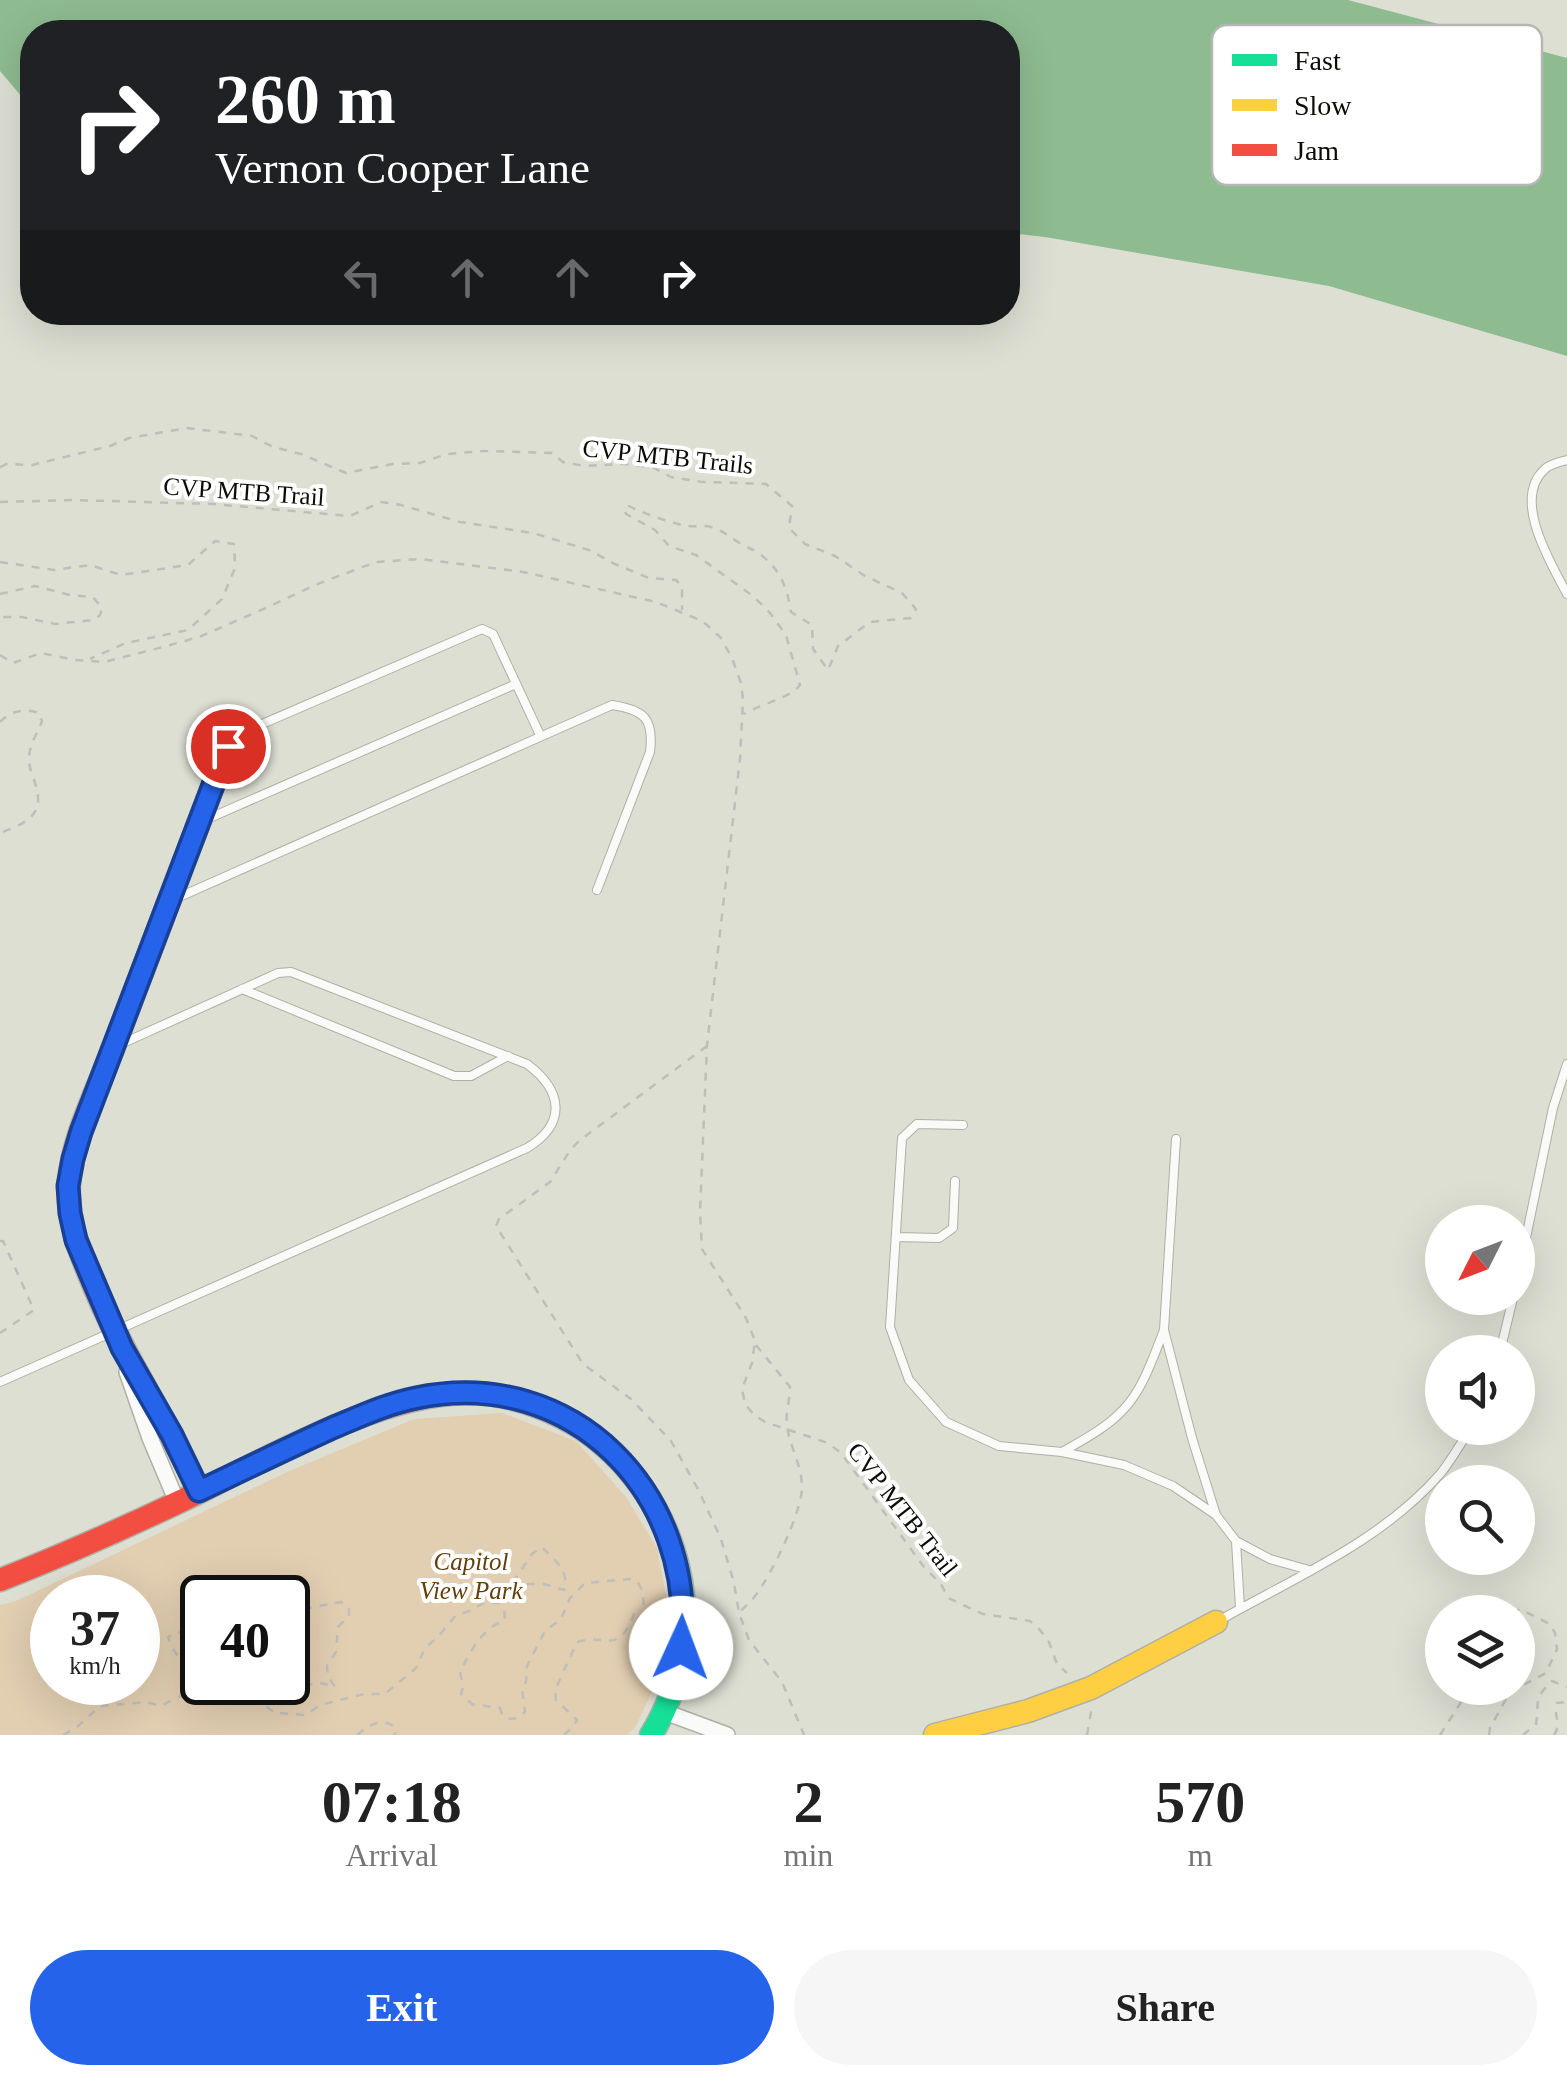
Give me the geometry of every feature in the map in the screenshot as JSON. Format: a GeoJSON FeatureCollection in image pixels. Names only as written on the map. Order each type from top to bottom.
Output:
{"type":"FeatureCollection","features":[{"type":"Feature","properties":{"kind":"street"},"geometry":{"type":"LineString","coordinates":[[178,1502],[76,1240],[68,1186],[81,1132],[228,746]]}},
{"type":"Feature","properties":{"kind":"street"},"geometry":{"type":"LineString","coordinates":[[114,1330],[199,1491]]}},
{"type":"Feature","properties":{"kind":"street"},"geometry":{"type":"LineString","coordinates":[[0,1580],[90,1543],[315,1436],[396,1402],[457,1392],[528,1402],[562,1416],[620,1458],[659,1514],[677,1564],[684,1612],[674,1690],[651,1735]]}},
{"type":"Feature","properties":{"kind":"street"},"geometry":{"type":"LineString","coordinates":[[935,1735],[1028,1711],[1091,1688],[1216,1622]]}},
{"type":"Feature","properties":{"kind":"street"},"geometry":{"type":"LineString","coordinates":[[665,1712],[727,1735]]}},
{"type":"Feature","properties":{"kind":"lane"},"geometry":{"type":"LineString","coordinates":[[1567,460],[1546,467],[1532,486],[1532,516],[1567,594]]}},
{"type":"Feature","properties":{"kind":"lane"},"geometry":{"type":"LineString","coordinates":[[228,746],[253,728],[482,629],[494,634],[540,736]]}},
{"type":"Feature","properties":{"kind":"lane"},"geometry":{"type":"LineString","coordinates":[[198,823],[516,684]]}},
{"type":"Feature","properties":{"kind":"lane"},"geometry":{"type":"LineString","coordinates":[[168,902],[612,705],[644,715],[652,731],[650,752],[597,890]]}},
{"type":"Feature","properties":{"kind":"lane"},"geometry":{"type":"LineString","coordinates":[[0,1382],[527,1148],[551,1127],[556,1112],[554,1093],[543,1076],[527,1064],[291,972],[278,973],[112,1048]]}},
{"type":"Feature","properties":{"kind":"lane"},"geometry":{"type":"LineString","coordinates":[[242,989],[454,1076],[471,1076],[508,1056]]}},
{"type":"Feature","properties":{"kind":"lane"},"geometry":{"type":"LineString","coordinates":[[1533,1205],[1553,1108],[1567,1064]]}},
{"type":"Feature","properties":{"kind":"lane"},"geometry":{"type":"LineString","coordinates":[[964,1125],[917,1124],[902,1138],[890,1327],[909,1380],[946,1422],[1000,1446],[1124,1464],[1173,1486],[1216,1515]]}},
{"type":"Feature","properties":{"kind":"lane"},"geometry":{"type":"LineString","coordinates":[[1176,1139],[1164,1330],[1192,1438],[1216,1515],[1236,1542],[1270,1559],[1309,1570]]}},
{"type":"Feature","properties":{"kind":"lane"},"geometry":{"type":"LineString","coordinates":[[896,1237],[940,1238],[953,1228],[955,1181]]}},
{"type":"Feature","properties":{"kind":"lane"},"geometry":{"type":"LineString","coordinates":[[1062,1452],[1095,1433],[1124,1409],[1146,1375],[1164,1330]]}},
{"type":"Feature","properties":{"kind":"lane"},"geometry":{"type":"LineString","coordinates":[[1216,1622],[1376,1532],[1412,1503],[1460,1445]]}},
{"type":"Feature","properties":{"kind":"lane"},"geometry":{"type":"LineString","coordinates":[[1236,1542],[1240,1608]]}},
{"type":"Feature","properties":{"kind":"path","name":"CVP MTB Trails"},"geometry":{"type":"LineString","coordinates":[[0,467],[32,464],[129,438],[187,428],[252,436],[346,472],[392,464],[420,464],[446,454],[552,453],[563,462],[584,466],[623,464],[652,467],[671,477],[702,482],[766,484],[792,506],[789,528],[805,544],[902,593],[916,609],[911,618],[870,622],[838,646],[828,670],[813,649],[812,625],[791,612],[787,588],[768,560],[711,526],[684,526],[626,507],[626,514],[654,530],[669,546],[696,555],[744,589],[786,635],[800,685],[794,693],[743,714]]}},
{"type":"Feature","properties":{"kind":"path","name":"CVP MTB Trail"},"geometry":{"type":"LineString","coordinates":[[0,502],[213,504],[350,516],[381,502],[401,504],[460,522],[533,533],[592,551],[649,578],[676,580],[682,586],[682,611]]}},
{"type":"Feature","properties":{"kind":"path","name":"CVP MTB Trail"},"geometry":{"type":"LineString","coordinates":[[0,562],[54,570],[90,565],[121,575],[188,565],[215,541],[234,544],[234,568],[222,599],[188,630],[126,643],[85,661]]}},
{"type":"Feature","properties":{"kind":"path","name":"CVP MTB Trail"},"geometry":{"type":"LineString","coordinates":[[0,655],[13,662],[41,653],[104,662],[199,637],[376,562],[421,559],[523,572],[656,602],[706,624],[722,638],[741,683],[743,714],[708,1045],[700,1212],[702,1250],[746,1318],[755,1344],[790,1387],[788,1431]]}},
{"type":"Feature","properties":{"kind":"path"},"geometry":{"type":"LineString","coordinates":[[0,594],[34,586],[70,596],[93,597],[102,608],[94,620],[55,624],[0,617]]}},
{"type":"Feature","properties":{"kind":"path"},"geometry":{"type":"LineString","coordinates":[[0,722],[6,716],[30,710],[39,713],[42,721],[29,756],[38,798],[36,808],[23,824],[0,834]]}},
{"type":"Feature","properties":{"kind":"path"},"geometry":{"type":"LineString","coordinates":[[708,1045],[580,1140],[550,1182],[499,1219],[496,1226],[583,1364],[631,1399],[671,1441],[722,1539],[749,1640],[782,1682],[804,1735]]}},
{"type":"Feature","properties":{"kind":"path"},"geometry":{"type":"LineString","coordinates":[[0,1242],[3,1241],[34,1310],[0,1334]]}},
{"type":"Feature","properties":{"kind":"path","name":"CVP MTB Trail"},"geometry":{"type":"LineString","coordinates":[[755,1344],[742,1389],[745,1404],[754,1416],[828,1443],[841,1453],[948,1598],[983,1614],[1030,1621],[1075,1682]]}},
{"type":"Feature","properties":{"kind":"path"},"geometry":{"type":"LineString","coordinates":[[739,1613],[756,1596],[785,1544],[802,1494],[801,1468],[788,1431]]}},
{"type":"Feature","properties":{"kind":"path"},"geometry":{"type":"LineString","coordinates":[[265,1705],[275,1713],[306,1715],[320,1704],[364,1694],[385,1694],[416,1668],[425,1648],[456,1615],[485,1602],[499,1603],[532,1554],[542,1546],[563,1568],[567,1581],[564,1590],[544,1584],[518,1584],[507,1594],[505,1620],[484,1631],[460,1672],[464,1686],[461,1694],[472,1704],[500,1708],[508,1719],[525,1712],[522,1688],[527,1666],[545,1632],[561,1619],[570,1598],[586,1583],[637,1581],[643,1592],[644,1614],[666,1646],[681,1648]]}},
{"type":"Feature","properties":{"kind":"path"},"geometry":{"type":"LineString","coordinates":[[310,1608],[341,1602],[349,1607],[349,1616],[338,1627],[336,1652],[327,1666],[335,1686],[310,1684]]}},
{"type":"Feature","properties":{"kind":"path"},"geometry":{"type":"LineString","coordinates":[[564,1735],[576,1720],[556,1700],[555,1690],[577,1642],[620,1638],[634,1614],[644,1614]]}},
{"type":"Feature","properties":{"kind":"path"},"geometry":{"type":"LineString","coordinates":[[1535,1616],[1550,1624],[1557,1649],[1546,1672],[1535,1678]]}},
{"type":"Feature","properties":{"kind":"path"},"geometry":{"type":"LineString","coordinates":[[180,1632],[168,1636],[180,1660]]}},
{"type":"Feature","properties":{"kind":"path"},"geometry":{"type":"LineString","coordinates":[[1523,1735],[1536,1724],[1538,1696],[1546,1686],[1552,1681],[1567,1687]]}},
{"type":"Feature","properties":{"kind":"path"},"geometry":{"type":"LineString","coordinates":[[63,1735],[100,1706],[147,1702],[160,1706],[180,1696]]}},
{"type":"Feature","properties":{"kind":"path"},"geometry":{"type":"LineString","coordinates":[[1087,1735],[1092,1712],[1089,1698]]}},
{"type":"Feature","properties":{"kind":"path"},"geometry":{"type":"LineString","coordinates":[[1554,1735],[1558,1728],[1555,1709],[1558,1703],[1567,1702]]}},
{"type":"Feature","properties":{"kind":"path"},"geometry":{"type":"LineString","coordinates":[[1440,1735],[1459,1705]]}},
{"type":"Feature","properties":{"kind":"path"},"geometry":{"type":"LineString","coordinates":[[1489,1735],[1504,1705]]}},
{"type":"Feature","properties":{"kind":"path"},"geometry":{"type":"LineString","coordinates":[[358,1735],[381,1721],[395,1726],[395,1735]]}},
{"type":"Feature","properties":{"kind":"green space","name":"Capitol View Park"},"geometry":{"type":"Polygon","coordinates":[[[502,1413],[576,1441],[626,1497],[657,1548],[668,1625],[660,1675],[636,1726],[627,1735],[0,1735],[0,1605],[30,1594],[30,1705],[160,1705],[160,1575],[71,1575],[287,1472],[414,1419],[502,1413]]]}},
{"type":"Feature","properties":{"kind":"shaded area"},"geometry":{"type":"Polygon","coordinates":[[[0,0],[1348,0],[1442,25],[1212,25],[1212,185],[1542,185],[1542,51],[1567,58],[1567,356],[1329,286],[1020,234],[1020,20],[20,20],[20,95],[0,71],[0,0]]]}},
{"type":"Feature","properties":{"kind":"traffic: fast"},"geometry":{"type":"LineString","coordinates":[[578,1426],[614,1454],[642,1488],[664,1526],[678,1566],[684,1609],[682,1652],[671,1694],[651,1735]]}},
{"type":"Feature","properties":{"kind":"traffic: slow"},"geometry":{"type":"LineString","coordinates":[[112,1051],[228,746]]}},
{"type":"Feature","properties":{"kind":"traffic: slow"},"geometry":{"type":"LineString","coordinates":[[935,1735],[1028,1711],[1091,1688],[1216,1622]]}},
{"type":"Feature","properties":{"kind":"traffic: jam"},"geometry":{"type":"LineString","coordinates":[[112,1051],[71,1165],[69,1197],[73,1225],[108,1318],[199,1491]]}},
{"type":"Feature","properties":{"kind":"traffic: jam"},"geometry":{"type":"LineString","coordinates":[[0,1580],[136,1522],[284,1449],[399,1404],[436,1395],[485,1394],[527,1403],[578,1426]]}},
{"type":"Feature","properties":{"kind":"route"},"geometry":{"type":"LineString","coordinates":[[228,746],[81,1132],[68,1186],[76,1240],[122,1348],[199,1491],[368,1412],[415,1398],[457,1392],[491,1394],[528,1402],[562,1416],[620,1458],[659,1514],[680,1579],[684,1612],[681,1648]]}}]}
